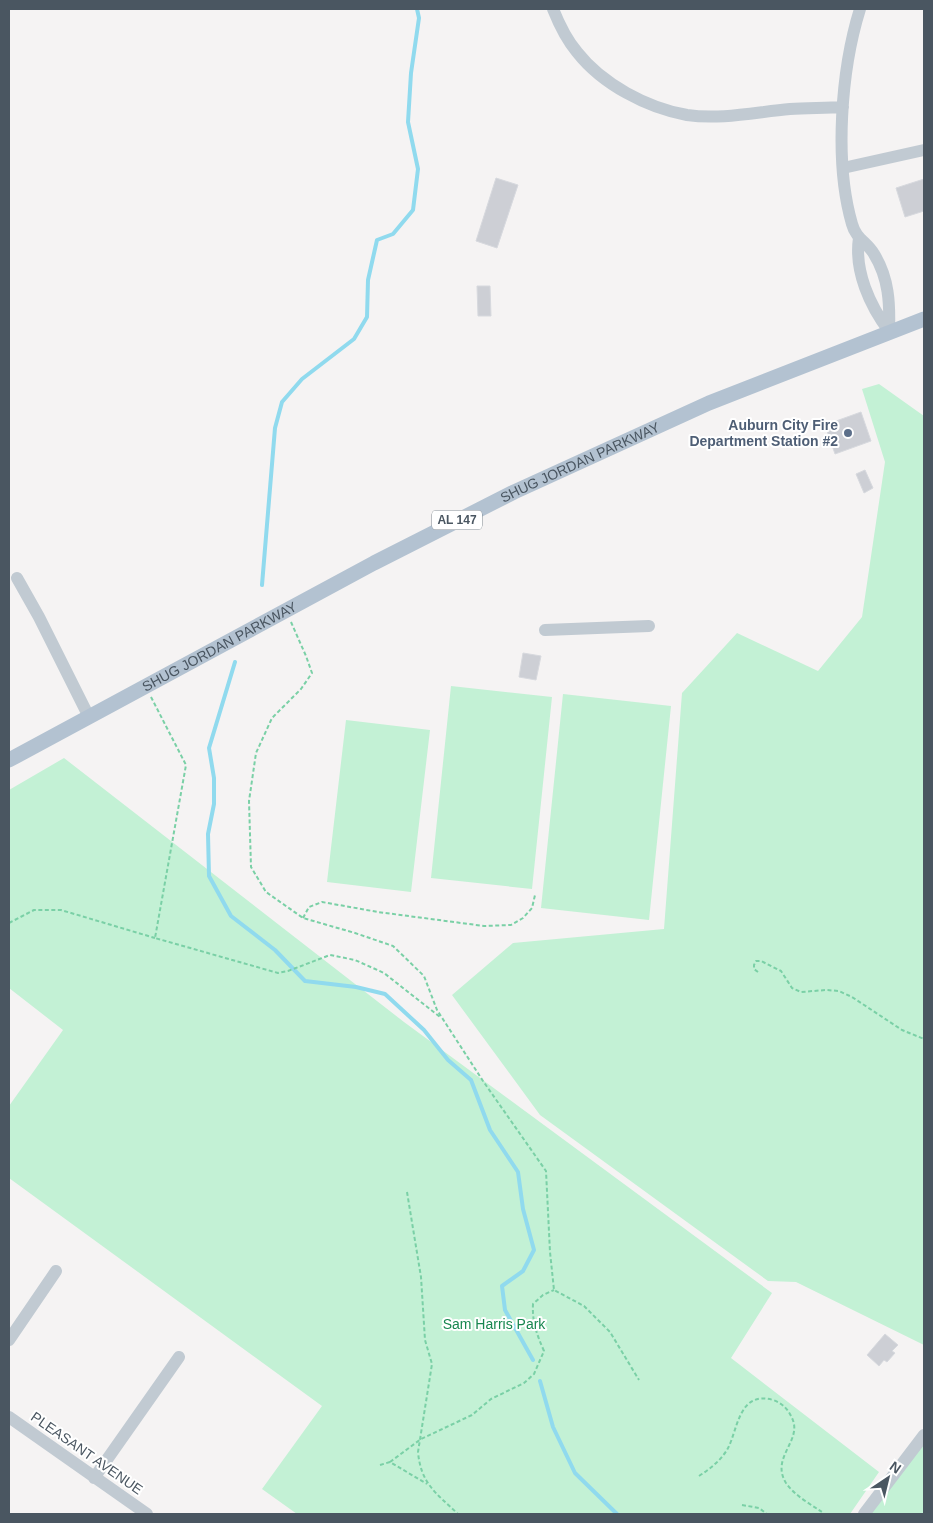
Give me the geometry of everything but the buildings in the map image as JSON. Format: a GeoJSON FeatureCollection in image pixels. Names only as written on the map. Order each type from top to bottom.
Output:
{"type":"FeatureCollection","features":[{"type":"Feature","properties":{"kind":"main road","name":"SHUG JORDAN PARKWAY"},"geometry":{"type":"LineString","coordinates":[[9,760],[382,559],[554,473],[709,404],[924,318]]}},
{"type":"Feature","properties":{"kind":"street"},"geometry":{"type":"LineString","coordinates":[[553,9],[561,28],[576,52],[589,65],[631,95],[658,106],[688,115],[719,116],[746,115],[789,109],[843,107]]}},
{"type":"Feature","properties":{"kind":"street"},"geometry":{"type":"LineString","coordinates":[[860,9],[848,59],[843,107],[843,168],[846,199],[852,225],[858,238],[874,254],[888,288],[890,307],[889,331]]}},
{"type":"Feature","properties":{"kind":"street"},"geometry":{"type":"LineString","coordinates":[[843,168],[924,150]]}},
{"type":"Feature","properties":{"kind":"street"},"geometry":{"type":"LineString","coordinates":[[858,238],[858,258],[871,303],[889,331]]}},
{"type":"Feature","properties":{"kind":"street"},"geometry":{"type":"LineString","coordinates":[[17,578],[39,617],[89,717]]}},
{"type":"Feature","properties":{"kind":"street"},"geometry":{"type":"LineString","coordinates":[[545,630],[649,626]]}},
{"type":"Feature","properties":{"kind":"street"},"geometry":{"type":"LineString","coordinates":[[9,1340],[56,1271]]}},
{"type":"Feature","properties":{"kind":"street"},"geometry":{"type":"LineString","coordinates":[[94,1478],[178,1357]]}},
{"type":"Feature","properties":{"kind":"street","name":"PLEASANT AVENUE"},"geometry":{"type":"LineString","coordinates":[[9,1417],[147,1514]]}},
{"type":"Feature","properties":{"kind":"street"},"geometry":{"type":"LineString","coordinates":[[864,1514],[924,1436]]}},
{"type":"Feature","properties":{"kind":"path"},"geometry":{"type":"LineString","coordinates":[[286,611],[312,673],[301,689],[272,718],[256,753],[249,801],[251,868],[266,892],[303,918],[393,946],[424,976],[442,1018],[483,1081],[546,1171],[554,1290]]}},
{"type":"Feature","properties":{"kind":"path"},"geometry":{"type":"LineString","coordinates":[[145,686],[186,765],[155,938]]}},
{"type":"Feature","properties":{"kind":"path"},"geometry":{"type":"LineString","coordinates":[[303,918],[309,907],[322,902],[378,912],[484,926],[511,925],[523,918],[532,908],[535,895]]}},
{"type":"Feature","properties":{"kind":"path"},"geometry":{"type":"LineString","coordinates":[[9,922],[34,910],[62,910],[278,973],[330,956],[355,960],[384,973],[442,1018]]}},
{"type":"Feature","properties":{"kind":"path"},"geometry":{"type":"LineString","coordinates":[[758,972],[754,969],[754,965],[756,961],[760,961],[781,971],[792,988],[801,992],[839,991],[852,997],[902,1030],[924,1039]]}},
{"type":"Feature","properties":{"kind":"path"},"geometry":{"type":"LineString","coordinates":[[407,1192],[421,1278],[425,1340],[432,1364],[418,1452],[419,1467],[427,1484]]}},
{"type":"Feature","properties":{"kind":"path"},"geometry":{"type":"LineString","coordinates":[[554,1290],[584,1306],[610,1332],[639,1380]]}},
{"type":"Feature","properties":{"kind":"path"},"geometry":{"type":"LineString","coordinates":[[380,1465],[390,1462],[421,1439],[472,1415],[491,1399],[524,1383],[534,1374],[544,1351],[532,1318],[533,1304],[543,1295],[554,1290]]}},
{"type":"Feature","properties":{"kind":"path"},"geometry":{"type":"LineString","coordinates":[[699,1476],[718,1462],[726,1451],[732,1439],[738,1418],[744,1409],[756,1401],[770,1400],[785,1408],[793,1419],[794,1436],[782,1461],[784,1478],[790,1488],[822,1512]]}},
{"type":"Feature","properties":{"kind":"path"},"geometry":{"type":"LineString","coordinates":[[390,1462],[427,1484],[458,1514]]}},
{"type":"Feature","properties":{"kind":"path"},"geometry":{"type":"LineString","coordinates":[[742,1506],[759,1508],[767,1514]]}},
{"type":"Feature","properties":{"kind":"path"},"geometry":{"type":"LineString","coordinates":[[814,1514],[818,1509]]}},
{"type":"Feature","properties":{"kind":"green space"},"geometry":{"type":"Polygon","coordinates":[[[879,384],[924,416],[924,1345],[796,1282],[768,1281],[540,1115],[452,995],[513,943],[664,929],[682,693],[737,633],[818,671],[862,617],[885,462],[862,389],[879,384]]]}},
{"type":"Feature","properties":{"kind":"green space"},"geometry":{"type":"Polygon","coordinates":[[[451,686],[552,697],[532,889],[431,878],[451,686]]]}},
{"type":"Feature","properties":{"kind":"green space"},"geometry":{"type":"Polygon","coordinates":[[[563,694],[671,706],[649,920],[541,908],[563,694]]]}},
{"type":"Feature","properties":{"kind":"green space"},"geometry":{"type":"Polygon","coordinates":[[[346,720],[430,730],[411,892],[327,882],[346,720]]]}},
{"type":"Feature","properties":{"kind":"green space","name":"Sam Harris Park"},"geometry":{"type":"Polygon","coordinates":[[[64,758],[404,1022],[772,1293],[731,1358],[879,1472],[850,1514],[297,1514],[262,1489],[322,1406],[9,1178],[9,1106],[63,1030],[9,988],[9,790],[64,758]]]}},
{"type":"Feature","properties":{"kind":"green space"},"geometry":{"type":"Polygon","coordinates":[[[924,1435],[924,1514],[864,1514],[924,1435]]]}},
{"type":"Feature","properties":{"kind":"waterway"},"geometry":{"type":"LineString","coordinates":[[262,585],[275,428],[282,402],[302,379],[354,339],[367,317],[368,280],[377,240],[393,234],[413,210],[418,169],[408,122],[411,73],[419,18],[417,9]]}},
{"type":"Feature","properties":{"kind":"waterway"},"geometry":{"type":"LineString","coordinates":[[235,662],[209,748],[214,778],[214,804],[208,834],[209,876],[231,916],[275,950],[305,981],[356,987],[385,994],[424,1030],[448,1060],[471,1080],[490,1130],[518,1172],[523,1209],[534,1250],[523,1271],[502,1286],[505,1310],[533,1360]]}},
{"type":"Feature","properties":{"kind":"waterway"},"geometry":{"type":"LineString","coordinates":[[540,1381],[553,1427],[575,1473],[617,1514]]}},
{"type":"Feature","properties":{"kind":"place","name":"Auburn City Fire Department Station #2"},"geometry":{"type":"Point","coordinates":[848,433]}}]}
